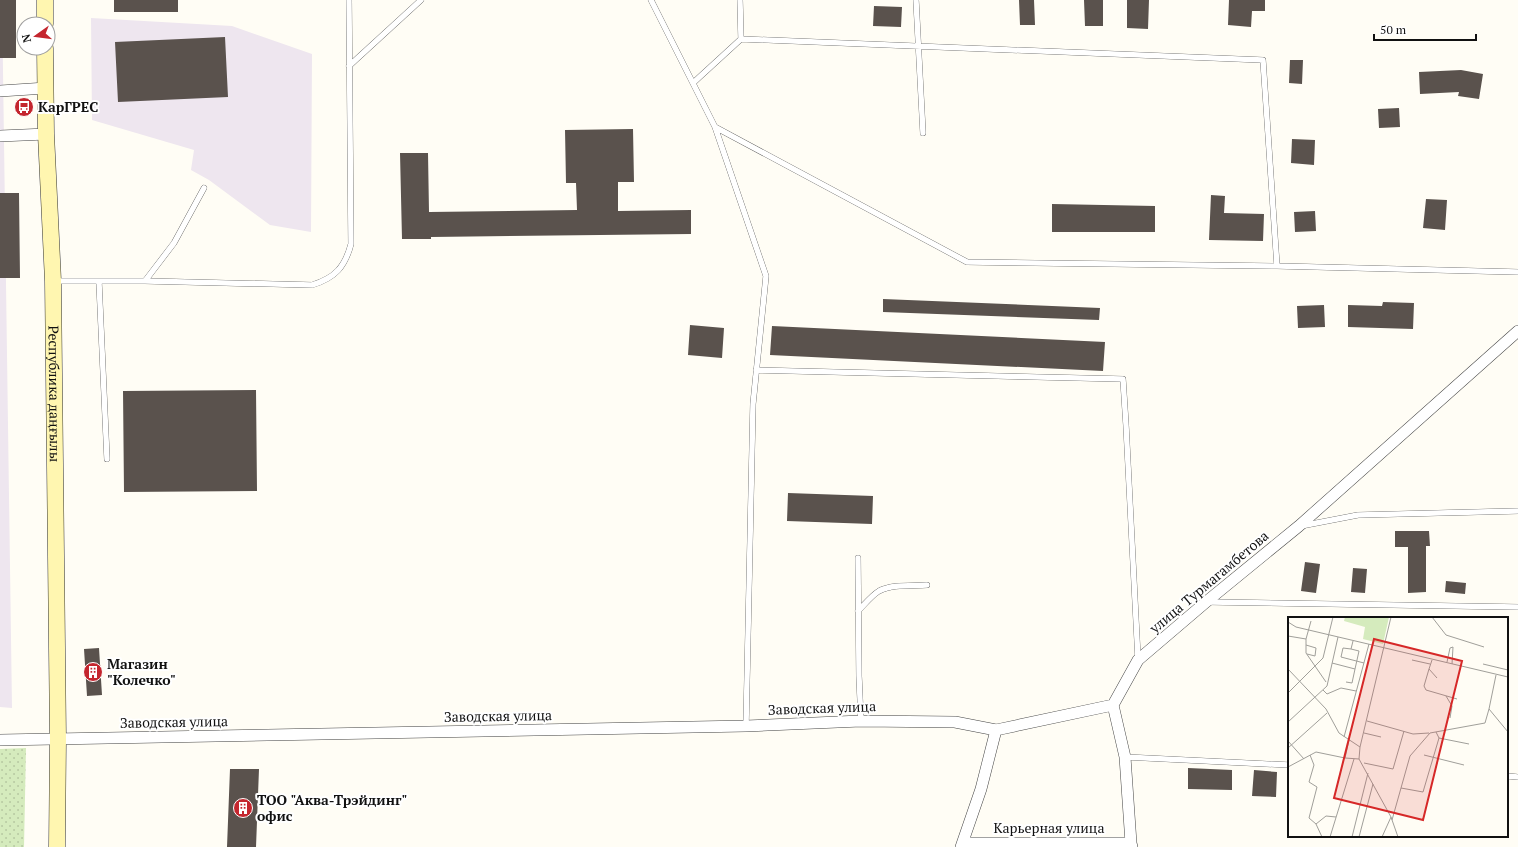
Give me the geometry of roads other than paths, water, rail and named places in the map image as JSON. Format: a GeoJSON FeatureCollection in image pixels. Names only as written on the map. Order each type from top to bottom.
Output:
{"type":"FeatureCollection","features":[{"type":"Feature","properties":{"kind":"main road"},"geometry":{"type":"LineString","coordinates":[[45,0],[45,16]]}},
{"type":"Feature","properties":{"kind":"main road","name":"Республика даңғылы"},"geometry":{"type":"LineString","coordinates":[[45,56],[46,134],[53,281],[58,739],[57,847]]}},
{"type":"Feature","properties":{"kind":"street"},"geometry":{"type":"LineString","coordinates":[[0,91],[46,88]]}},
{"type":"Feature","properties":{"kind":"street"},"geometry":{"type":"LineString","coordinates":[[0,136],[46,134]]}},
{"type":"Feature","properties":{"kind":"street","name":"улица Турмагамбетова"},"geometry":{"type":"LineString","coordinates":[[1113,705],[1138,660],[1299,526],[1518,332]]}},
{"type":"Feature","properties":{"kind":"street"},"geometry":{"type":"LineString","coordinates":[[962,845],[981,789],[996,730],[1113,705],[1125,757],[1132,845]]}},
{"type":"Feature","properties":{"kind":"street","name":"Заводская улица"},"geometry":{"type":"LineString","coordinates":[[0,740],[746,726],[861,721],[955,722],[996,730]]}},
{"type":"Feature","properties":{"kind":"street","name":"Карьерная улица"},"geometry":{"type":"LineString","coordinates":[[962,845],[1132,845]]}},
{"type":"Feature","properties":{"kind":"lane"},"geometry":{"type":"LineString","coordinates":[[53,281],[145,281],[312,285],[330,278],[337,272],[344,263],[351,244],[349,0]]}},
{"type":"Feature","properties":{"kind":"lane"},"geometry":{"type":"LineString","coordinates":[[349,66],[421,0]]}},
{"type":"Feature","properties":{"kind":"lane"},"geometry":{"type":"LineString","coordinates":[[651,0],[715,127],[766,276],[753,404],[746,726]]}},
{"type":"Feature","properties":{"kind":"lane"},"geometry":{"type":"LineString","coordinates":[[740,0],[741,39]]}},
{"type":"Feature","properties":{"kind":"lane"},"geometry":{"type":"LineString","coordinates":[[916,0],[923,133]]}},
{"type":"Feature","properties":{"kind":"lane"},"geometry":{"type":"LineString","coordinates":[[693,83],[741,39],[1263,60],[1277,266]]}},
{"type":"Feature","properties":{"kind":"lane"},"geometry":{"type":"LineString","coordinates":[[715,127],[967,262],[1277,266],[1518,272]]}},
{"type":"Feature","properties":{"kind":"lane"},"geometry":{"type":"LineString","coordinates":[[145,281],[174,243],[204,188]]}},
{"type":"Feature","properties":{"kind":"lane"},"geometry":{"type":"LineString","coordinates":[[99,282],[107,459]]}},
{"type":"Feature","properties":{"kind":"lane"},"geometry":{"type":"LineString","coordinates":[[756,370],[1123,379],[1138,660]]}},
{"type":"Feature","properties":{"kind":"lane"},"geometry":{"type":"LineString","coordinates":[[1299,526],[1358,516],[1518,511]]}},
{"type":"Feature","properties":{"kind":"lane"},"geometry":{"type":"LineString","coordinates":[[858,558],[861,721]]}},
{"type":"Feature","properties":{"kind":"lane"},"geometry":{"type":"LineString","coordinates":[[858,611],[872,597],[880,591],[890,587],[926,585]]}},
{"type":"Feature","properties":{"kind":"lane"},"geometry":{"type":"LineString","coordinates":[[1206,602],[1518,607]]}},
{"type":"Feature","properties":{"kind":"lane"},"geometry":{"type":"LineString","coordinates":[[1125,757],[1288,765]]}},
{"type":"Feature","properties":{"kind":"lane"},"geometry":{"type":"LineString","coordinates":[[1508,776],[1518,777]]}},
{"type":"Feature","properties":{"kind":"place","name":"КарГРЕС"},"geometry":{"type":"Point","coordinates":[24,107]}},
{"type":"Feature","properties":{"kind":"place","name":"Магазин \"Колечко\""},"geometry":{"type":"Point","coordinates":[93,672]}},
{"type":"Feature","properties":{"kind":"place","name":"ТОО \"Аква-Трэйдинг\" офис"},"geometry":{"type":"Point","coordinates":[243,808]}}]}
